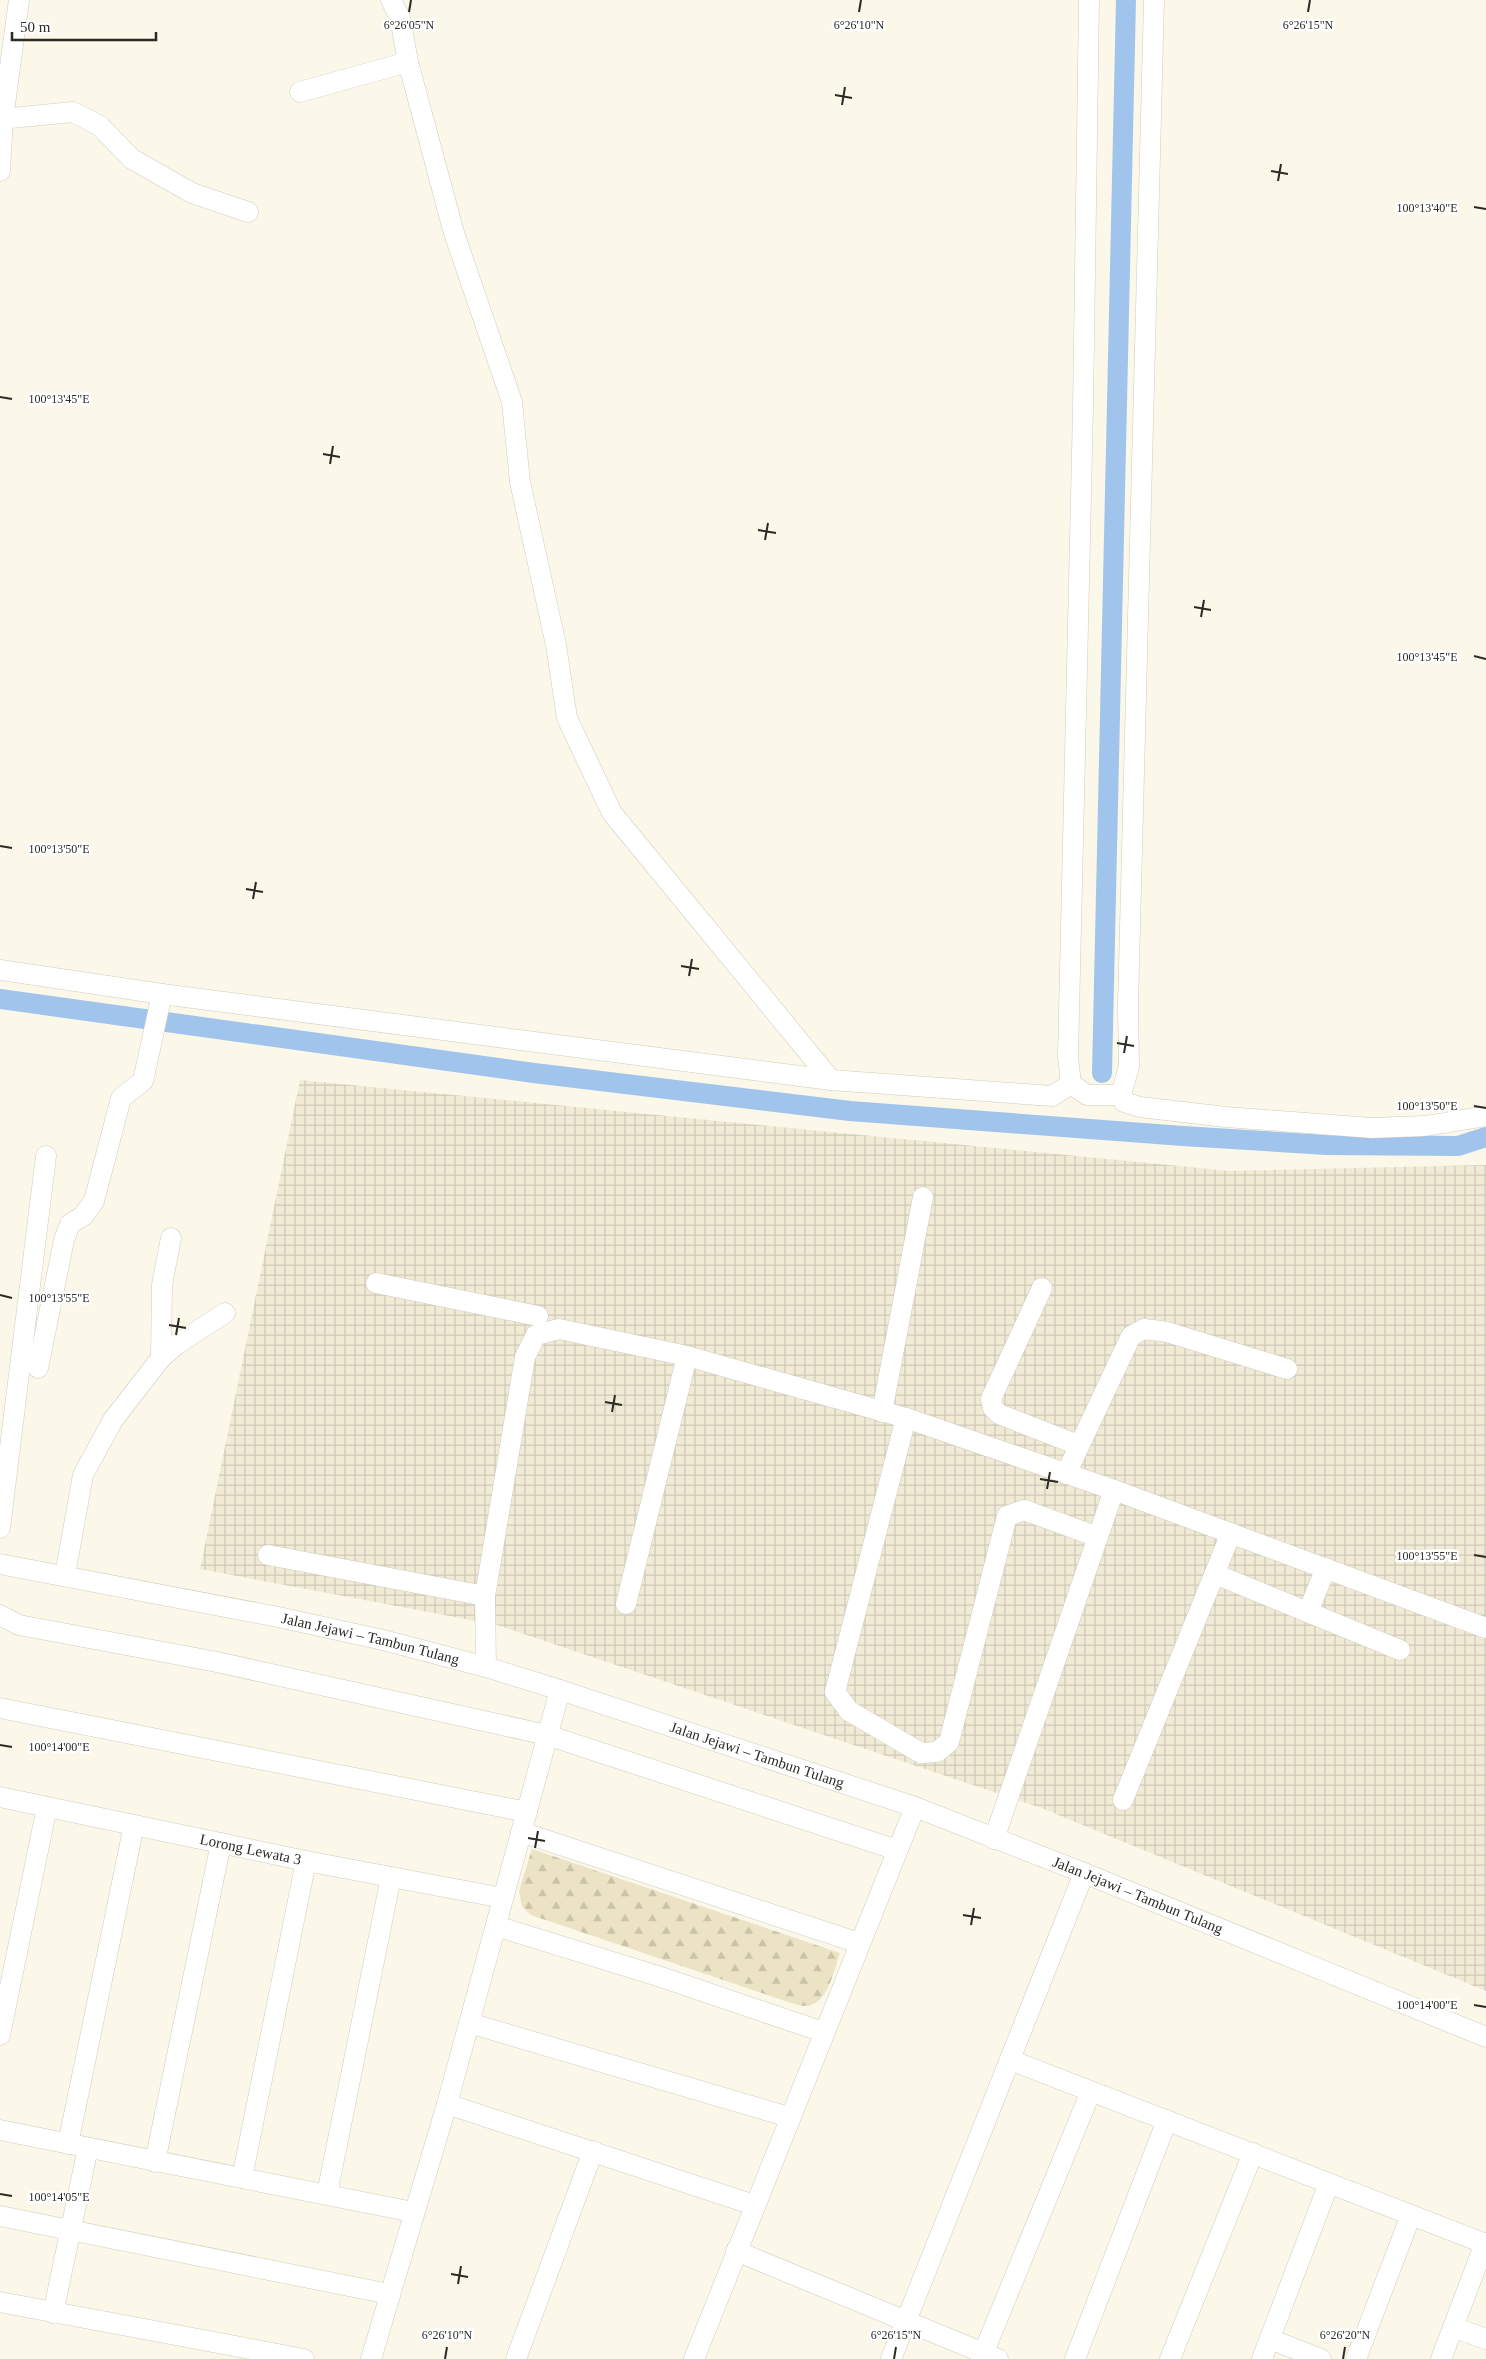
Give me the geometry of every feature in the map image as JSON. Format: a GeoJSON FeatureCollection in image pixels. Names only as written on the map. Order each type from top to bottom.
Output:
{"type":"FeatureCollection","features":[{"type":"Feature","properties":{"kind":"street"},"geometry":{"type":"LineString","coordinates":[[0,171],[1,119],[19,0]]}},
{"type":"Feature","properties":{"kind":"street"},"geometry":{"type":"LineString","coordinates":[[391,0],[400,18],[408,62],[454,233],[512,402],[520,482],[556,645],[567,718],[612,813],[831,1080]]}},
{"type":"Feature","properties":{"kind":"street"},"geometry":{"type":"LineString","coordinates":[[1089,0],[1082,429],[1068,1057],[1071,1084],[1087,1095],[1121,1095]]}},
{"type":"Feature","properties":{"kind":"street"},"geometry":{"type":"LineString","coordinates":[[1154,0],[1128,1066],[1121,1095],[1124,1102],[1140,1107],[1236,1118],[1363,1128],[1426,1126],[1486,1116]]}},
{"type":"Feature","properties":{"kind":"street"},"geometry":{"type":"LineString","coordinates":[[300,92],[408,62]]}},
{"type":"Feature","properties":{"kind":"street"},"geometry":{"type":"LineString","coordinates":[[1,119],[73,112],[100,126],[132,159],[192,193],[248,212]]}},
{"type":"Feature","properties":{"kind":"street"},"geometry":{"type":"LineString","coordinates":[[0,970],[161,1001],[831,1080],[1052,1096],[1071,1084]]}},
{"type":"Feature","properties":{"kind":"street"},"geometry":{"type":"LineString","coordinates":[[38,1368],[64,1240],[70,1224],[83,1216],[94,1201],[121,1098],[143,1081],[161,1001]]}},
{"type":"Feature","properties":{"kind":"street"},"geometry":{"type":"LineString","coordinates":[[0,1528],[46,1156]]}},
{"type":"Feature","properties":{"kind":"street"},"geometry":{"type":"LineString","coordinates":[[882,1412],[923,1197]]}},
{"type":"Feature","properties":{"kind":"street"},"geometry":{"type":"LineString","coordinates":[[161,1358],[162,1285],[171,1238]]}},
{"type":"Feature","properties":{"kind":"street"},"geometry":{"type":"LineString","coordinates":[[376,1283],[538,1316]]}},
{"type":"Feature","properties":{"kind":"street"},"geometry":{"type":"LineString","coordinates":[[1042,1288],[991,1399],[993,1408],[999,1414],[1078,1445]]}},
{"type":"Feature","properties":{"kind":"street"},"geometry":{"type":"LineString","coordinates":[[65,1575],[83,1474],[113,1420],[161,1358],[177,1344],[225,1313]]}},
{"type":"Feature","properties":{"kind":"street"},"geometry":{"type":"LineString","coordinates":[[486,1667],[485,1596],[525,1357],[536,1335],[560,1328],[687,1356],[906,1418],[1114,1490],[1486,1628]]}},
{"type":"Feature","properties":{"kind":"street"},"geometry":{"type":"LineString","coordinates":[[1066,1474],[1078,1445],[1131,1336],[1144,1329],[1167,1332],[1287,1369]]}},
{"type":"Feature","properties":{"kind":"street"},"geometry":{"type":"LineString","coordinates":[[626,1604],[687,1356]]}},
{"type":"Feature","properties":{"kind":"street"},"geometry":{"type":"LineString","coordinates":[[906,1418],[835,1692],[849,1711],[921,1753],[937,1752],[949,1742],[1007,1516],[1024,1510],[1098,1537]]}},
{"type":"Feature","properties":{"kind":"street"},"geometry":{"type":"LineString","coordinates":[[994,1839],[1114,1490]]}},
{"type":"Feature","properties":{"kind":"street"},"geometry":{"type":"LineString","coordinates":[[1123,1800],[1231,1533]]}},
{"type":"Feature","properties":{"kind":"street"},"geometry":{"type":"LineString","coordinates":[[268,1556],[485,1596]]}},
{"type":"Feature","properties":{"kind":"street","name":"Jalan Jejawi – Tambun Tulang"},"geometry":{"type":"LineString","coordinates":[[0,1564],[278,1617],[382,1640],[486,1667],[560,1690],[915,1807],[1084,1873],[1486,2037]]}},
{"type":"Feature","properties":{"kind":"street"},"geometry":{"type":"LineString","coordinates":[[1308,1612],[1326,1568]]}},
{"type":"Feature","properties":{"kind":"street"},"geometry":{"type":"LineString","coordinates":[[1215,1574],[1400,1650]]}},
{"type":"Feature","properties":{"kind":"street"},"geometry":{"type":"LineString","coordinates":[[0,1615],[19,1625],[217,1662],[547,1735],[897,1850]]}},
{"type":"Feature","properties":{"kind":"street"},"geometry":{"type":"LineString","coordinates":[[371,2359],[413,2212],[447,2104],[560,1690]]}},
{"type":"Feature","properties":{"kind":"street"},"geometry":{"type":"LineString","coordinates":[[0,1708],[527,1812]]}},
{"type":"Feature","properties":{"kind":"street","name":"Lorong Lewata 3"},"geometry":{"type":"LineString","coordinates":[[0,1797],[306,1861],[503,1898]]}},
{"type":"Feature","properties":{"kind":"street"},"geometry":{"type":"LineString","coordinates":[[0,2034],[48,1807]]}},
{"type":"Feature","properties":{"kind":"street"},"geometry":{"type":"LineString","coordinates":[[694,2359],[823,2032],[915,1807]]}},
{"type":"Feature","properties":{"kind":"street"},"geometry":{"type":"LineString","coordinates":[[68,2144],[134,1825]]}},
{"type":"Feature","properties":{"kind":"street"},"geometry":{"type":"LineString","coordinates":[[521,1832],[859,1943]]}},
{"type":"Feature","properties":{"kind":"street"},"geometry":{"type":"LineString","coordinates":[[155,2162],[221,1843]]}},
{"type":"Feature","properties":{"kind":"street"},"geometry":{"type":"LineString","coordinates":[[242,2178],[306,1861]]}},
{"type":"Feature","properties":{"kind":"street"},"geometry":{"type":"LineString","coordinates":[[891,2359],[1084,1873]]}},
{"type":"Feature","properties":{"kind":"street"},"geometry":{"type":"LineString","coordinates":[[327,2194],[391,1877]]}},
{"type":"Feature","properties":{"kind":"street"},"geometry":{"type":"LineString","coordinates":[[496,1926],[661,1977],[823,2032]]}},
{"type":"Feature","properties":{"kind":"street"},"geometry":{"type":"LineString","coordinates":[[469,2023],[789,2117]]}},
{"type":"Feature","properties":{"kind":"street"},"geometry":{"type":"LineString","coordinates":[[1010,2060],[1485,2244],[1441,2359]]}},
{"type":"Feature","properties":{"kind":"street"},"geometry":{"type":"LineString","coordinates":[[736,2251],[987,2357],[1091,2091]]}},
{"type":"Feature","properties":{"kind":"street"},"geometry":{"type":"LineString","coordinates":[[447,2104],[754,2205]]}},
{"type":"Feature","properties":{"kind":"street"},"geometry":{"type":"LineString","coordinates":[[1075,2359],[1167,2120]]}},
{"type":"Feature","properties":{"kind":"street"},"geometry":{"type":"LineString","coordinates":[[0,2130],[413,2212]]}},
{"type":"Feature","properties":{"kind":"street"},"geometry":{"type":"LineString","coordinates":[[53,2313],[88,2148]]}},
{"type":"Feature","properties":{"kind":"street"},"geometry":{"type":"LineString","coordinates":[[516,2359],[593,2151]]}},
{"type":"Feature","properties":{"kind":"street"},"geometry":{"type":"LineString","coordinates":[[1170,2359],[1253,2153]]}},
{"type":"Feature","properties":{"kind":"street"},"geometry":{"type":"LineString","coordinates":[[1262,2359],[1329,2183]]}},
{"type":"Feature","properties":{"kind":"street"},"geometry":{"type":"LineString","coordinates":[[1356,2359],[1411,2215]]}},
{"type":"Feature","properties":{"kind":"street"},"geometry":{"type":"LineString","coordinates":[[0,2216],[389,2294]]}},
{"type":"Feature","properties":{"kind":"street"},"geometry":{"type":"LineString","coordinates":[[0,2302],[304,2359]]}},
{"type":"Feature","properties":{"kind":"street"},"geometry":{"type":"LineString","coordinates":[[1453,2327],[1486,2339]]}},
{"type":"Feature","properties":{"kind":"street"},"geometry":{"type":"LineString","coordinates":[[1270,2339],[1321,2359]]}},
{"type":"Feature","properties":{"kind":"shaded area"},"geometry":{"type":"Polygon","coordinates":[[[300,1080],[1230,1171],[1486,1165],[1486,1991],[1044,1809],[497,1625],[200,1569],[300,1080]]]}},
{"type":"Feature","properties":{"kind":"green space"},"geometry":{"type":"Polygon","coordinates":[[[532,1849],[840,1953],[829,1985],[820,2000],[814,2004],[798,2005],[531,1915],[522,1906],[519,1891],[532,1849]]]}},
{"type":"Feature","properties":{"kind":"waterway"},"geometry":{"type":"LineString","coordinates":[[1102,1073],[1126,0]]}},
{"type":"Feature","properties":{"kind":"waterway"},"geometry":{"type":"LineString","coordinates":[[0,999],[534,1073],[850,1111],[1327,1145],[1458,1146],[1486,1137]]}}]}
